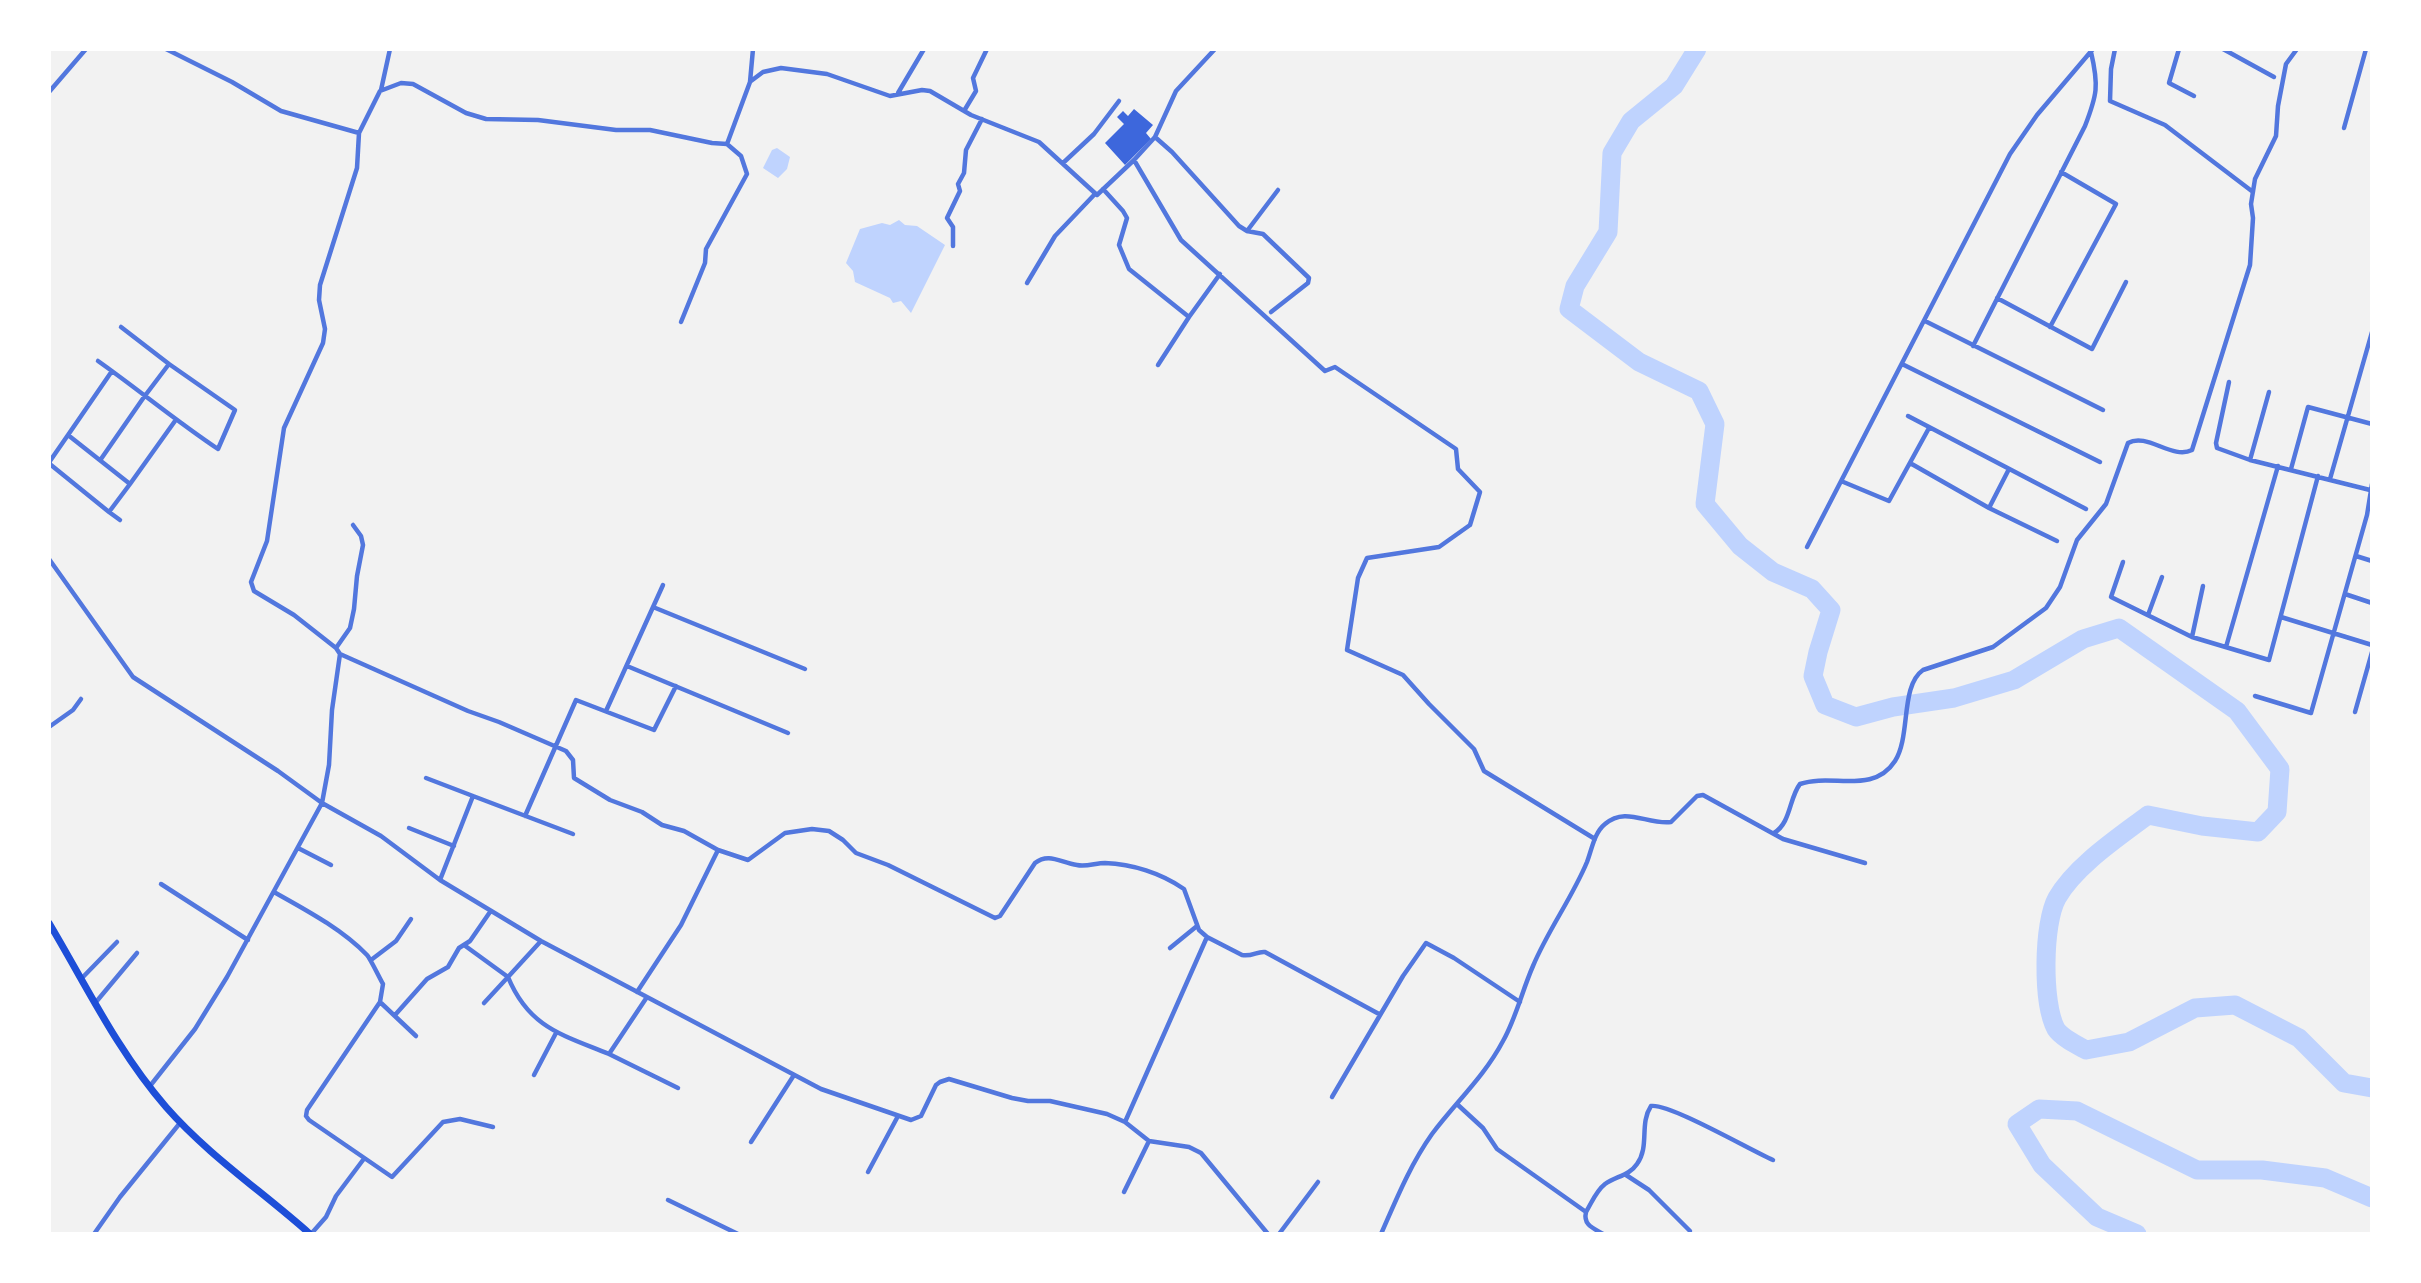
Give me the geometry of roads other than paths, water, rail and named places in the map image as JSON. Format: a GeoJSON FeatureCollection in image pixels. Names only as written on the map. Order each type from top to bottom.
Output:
{"type":"FeatureCollection","features":[{"type":"Feature","properties":{"kind":"main road"},"geometry":{"type":"LineString","coordinates":[[49,923],[121,1048],[181,1123],[311,1234]]}},
{"type":"Feature","properties":{"kind":"street"},"geometry":{"type":"LineString","coordinates":[[49,92],[86,49]]}},
{"type":"Feature","properties":{"kind":"street"},"geometry":{"type":"LineString","coordinates":[[166,49],[232,82],[281,111],[359,133]]}},
{"type":"Feature","properties":{"kind":"street"},"geometry":{"type":"LineString","coordinates":[[390,49],[380,90],[359,133],[357,168],[319,293],[325,336],[284,428],[267,541],[251,585],[257,593],[293,615],[340,654],[467,711],[555,746],[572,755],[574,778],[584,786],[616,803],[642,812],[662,825],[693,835],[718,850],[749,860],[785,833],[809,829],[829,831],[856,853],[888,865],[995,918],[1000,916],[1040,859],[1049,857],[1076,865],[1120,864],[1150,872],[1184,889],[1197,926],[1207,937],[1248,957],[1260,951],[1265,952],[1380,1014]]}},
{"type":"Feature","properties":{"kind":"street"},"geometry":{"type":"LineString","coordinates":[[727,144],[750,82],[752,49]]}},
{"type":"Feature","properties":{"kind":"street"},"geometry":{"type":"LineString","coordinates":[[898,94],[924,49]]}},
{"type":"Feature","properties":{"kind":"street"},"geometry":{"type":"LineString","coordinates":[[964,111],[976,91],[974,78],[987,49]]}},
{"type":"Feature","properties":{"kind":"street"},"geometry":{"type":"LineString","coordinates":[[1027,283],[1055,236],[1155,137],[1176,91],[1215,49]]}},
{"type":"Feature","properties":{"kind":"street"},"geometry":{"type":"LineString","coordinates":[[2115,49],[2110,101],[2165,125],[2253,192]]}},
{"type":"Feature","properties":{"kind":"street"},"geometry":{"type":"LineString","coordinates":[[2179,49],[2169,83],[2194,96]]}},
{"type":"Feature","properties":{"kind":"street"},"geometry":{"type":"LineString","coordinates":[[2223,49],[2274,77]]}},
{"type":"Feature","properties":{"kind":"street"},"geometry":{"type":"LineString","coordinates":[[1774,832],[1783,825],[1800,784],[1867,781],[1883,774],[1894,762],[1900,752],[1910,695],[1918,673],[1993,647],[2046,608],[2054,599],[2073,548],[2106,504],[2128,443],[2136,440],[2183,453],[2192,450],[2250,265],[2255,179],[2278,127],[2278,106],[2286,64],[2297,49]]}},
{"type":"Feature","properties":{"kind":"street"},"geometry":{"type":"LineString","coordinates":[[2344,128],[2366,49]]}},
{"type":"Feature","properties":{"kind":"street"},"geometry":{"type":"LineString","coordinates":[[1973,346],[2085,126],[2097,95],[2092,50]]}},
{"type":"Feature","properties":{"kind":"street"},"geometry":{"type":"LineString","coordinates":[[1807,547],[2010,154],[2037,115],[2092,50]]}},
{"type":"Feature","properties":{"kind":"street"},"geometry":{"type":"LineString","coordinates":[[750,82],[763,72],[781,68],[827,74],[885,95],[922,90],[930,92],[964,111],[1039,142],[1094,195]]}},
{"type":"Feature","properties":{"kind":"street"},"geometry":{"type":"LineString","coordinates":[[380,90],[401,83],[413,84],[466,113],[486,119],[538,120],[616,130],[650,130],[712,144],[727,144],[741,156],[747,174],[706,249],[705,263],[681,322]]}},
{"type":"Feature","properties":{"kind":"street"},"geometry":{"type":"LineString","coordinates":[[1063,163],[1094,134],[1119,101]]}},
{"type":"Feature","properties":{"kind":"street"},"geometry":{"type":"LineString","coordinates":[[953,246],[953,227],[947,218],[960,191],[958,184],[964,173],[966,150],[982,119]]}},
{"type":"Feature","properties":{"kind":"street"},"geometry":{"type":"LineString","coordinates":[[1155,137],[1231,218],[1247,231],[1263,234],[1309,278],[1308,283],[1271,312]]}},
{"type":"Feature","properties":{"kind":"street"},"geometry":{"type":"LineString","coordinates":[[1134,160],[1181,240],[1325,371],[1335,367],[1456,449],[1458,469],[1480,492],[1470,525],[1439,547],[1367,558],[1357,578],[1347,650],[1403,675],[1474,749],[1484,771],[1595,839]]}},
{"type":"Feature","properties":{"kind":"street"},"geometry":{"type":"LineString","coordinates":[[2050,327],[2116,204],[2061,172]]}},
{"type":"Feature","properties":{"kind":"street"},"geometry":{"type":"LineString","coordinates":[[1103,189],[1127,218],[1119,245],[1129,269],[1189,317]]}},
{"type":"Feature","properties":{"kind":"street"},"geometry":{"type":"LineString","coordinates":[[1247,231],[1278,190]]}},
{"type":"Feature","properties":{"kind":"street"},"geometry":{"type":"LineString","coordinates":[[1158,365],[1220,274]]}},
{"type":"Feature","properties":{"kind":"street"},"geometry":{"type":"LineString","coordinates":[[1997,298],[2092,349],[2126,282]]}},
{"type":"Feature","properties":{"kind":"street"},"geometry":{"type":"LineString","coordinates":[[1925,321],[2103,410]]}},
{"type":"Feature","properties":{"kind":"street"},"geometry":{"type":"LineString","coordinates":[[98,361],[175,421],[218,449],[235,410],[121,327]]}},
{"type":"Feature","properties":{"kind":"street"},"geometry":{"type":"LineString","coordinates":[[2330,479],[2372,332]]}},
{"type":"Feature","properties":{"kind":"street"},"geometry":{"type":"LineString","coordinates":[[101,459],[169,364]]}},
{"type":"Feature","properties":{"kind":"street"},"geometry":{"type":"LineString","coordinates":[[1902,364],[2100,462]]}},
{"type":"Feature","properties":{"kind":"street"},"geometry":{"type":"LineString","coordinates":[[111,371],[50,461],[50,466],[120,520]]}},
{"type":"Feature","properties":{"kind":"street"},"geometry":{"type":"LineString","coordinates":[[2229,382],[2216,446],[2220,450],[2250,460],[2371,487],[2369,516],[2311,713],[2255,696]]}},
{"type":"Feature","properties":{"kind":"street"},"geometry":{"type":"LineString","coordinates":[[2250,460],[2270,391]]}},
{"type":"Feature","properties":{"kind":"street"},"geometry":{"type":"LineString","coordinates":[[2291,469],[2308,407],[2372,424]]}},
{"type":"Feature","properties":{"kind":"street"},"geometry":{"type":"LineString","coordinates":[[1908,416],[2086,509]]}},
{"type":"Feature","properties":{"kind":"street"},"geometry":{"type":"LineString","coordinates":[[109,512],[175,421]]}},
{"type":"Feature","properties":{"kind":"street"},"geometry":{"type":"LineString","coordinates":[[1841,481],[1889,501],[1929,428]]}},
{"type":"Feature","properties":{"kind":"street"},"geometry":{"type":"LineString","coordinates":[[68,435],[130,484]]}},
{"type":"Feature","properties":{"kind":"street"},"geometry":{"type":"LineString","coordinates":[[1910,463],[1989,508],[2057,541]]}},
{"type":"Feature","properties":{"kind":"street"},"geometry":{"type":"LineString","coordinates":[[2226,647],[2278,466]]}},
{"type":"Feature","properties":{"kind":"street"},"geometry":{"type":"LineString","coordinates":[[1989,508],[2009,469]]}},
{"type":"Feature","properties":{"kind":"street"},"geometry":{"type":"LineString","coordinates":[[2123,562],[2111,597],[2192,637],[2269,660],[2318,476]]}},
{"type":"Feature","properties":{"kind":"street"},"geometry":{"type":"LineString","coordinates":[[336,648],[350,628],[363,545],[361,536],[353,525]]}},
{"type":"Feature","properties":{"kind":"street"},"geometry":{"type":"LineString","coordinates":[[2356,556],[2372,561]]}},
{"type":"Feature","properties":{"kind":"street"},"geometry":{"type":"LineString","coordinates":[[49,559],[133,677],[278,771],[322,803],[381,836],[440,880],[541,941],[821,1089],[898,1116],[911,1120],[921,1116],[936,1085],[949,1079],[1012,1098],[1050,1101],[1107,1114],[1125,1122],[1149,1141],[1189,1147],[1201,1153],[1268,1234]]}},
{"type":"Feature","properties":{"kind":"street"},"geometry":{"type":"LineString","coordinates":[[2148,615],[2162,577]]}},
{"type":"Feature","properties":{"kind":"street"},"geometry":{"type":"LineString","coordinates":[[606,711],[663,585]]}},
{"type":"Feature","properties":{"kind":"street"},"geometry":{"type":"LineString","coordinates":[[2192,637],[2203,586]]}},
{"type":"Feature","properties":{"kind":"street"},"geometry":{"type":"LineString","coordinates":[[2345,594],[2372,603]]}},
{"type":"Feature","properties":{"kind":"street"},"geometry":{"type":"LineString","coordinates":[[653,607],[805,668]]}},
{"type":"Feature","properties":{"kind":"street"},"geometry":{"type":"LineString","coordinates":[[2281,617],[2372,645]]}},
{"type":"Feature","properties":{"kind":"street"},"geometry":{"type":"LineString","coordinates":[[2355,712],[2372,652]]}},
{"type":"Feature","properties":{"kind":"street"},"geometry":{"type":"LineString","coordinates":[[150,1086],[195,1029],[248,940],[322,803],[329,765],[331,719],[340,654]]}},
{"type":"Feature","properties":{"kind":"street"},"geometry":{"type":"LineString","coordinates":[[626,666],[788,733]]}},
{"type":"Feature","properties":{"kind":"street"},"geometry":{"type":"LineString","coordinates":[[525,816],[576,700],[654,730],[676,686]]}},
{"type":"Feature","properties":{"kind":"street"},"geometry":{"type":"LineString","coordinates":[[49,727],[73,710],[82,699]]}},
{"type":"Feature","properties":{"kind":"street"},"geometry":{"type":"LineString","coordinates":[[426,778],[573,834]]}},
{"type":"Feature","properties":{"kind":"street"},"geometry":{"type":"LineString","coordinates":[[1381,1234],[1413,1164],[1435,1131],[1485,1072],[1504,1040],[1533,965],[1582,872],[1601,827],[1617,816],[1629,815],[1671,822],[1700,795],[1799,846],[1864,863]]}},
{"type":"Feature","properties":{"kind":"street"},"geometry":{"type":"LineString","coordinates":[[440,880],[473,796]]}},
{"type":"Feature","properties":{"kind":"street"},"geometry":{"type":"LineString","coordinates":[[409,828],[454,846]]}},
{"type":"Feature","properties":{"kind":"street"},"geometry":{"type":"LineString","coordinates":[[298,848],[331,865]]}},
{"type":"Feature","properties":{"kind":"street"},"geometry":{"type":"LineString","coordinates":[[637,992],[681,925],[718,850]]}},
{"type":"Feature","properties":{"kind":"street"},"geometry":{"type":"LineString","coordinates":[[161,884],[248,940]]}},
{"type":"Feature","properties":{"kind":"street"},"geometry":{"type":"LineString","coordinates":[[274,892],[350,940],[371,960],[372,967],[383,984],[380,1002],[306,1113],[309,1120],[391,1177],[443,1122],[460,1119],[493,1127]]}},
{"type":"Feature","properties":{"kind":"street"},"geometry":{"type":"LineString","coordinates":[[395,1015],[427,979],[448,967],[459,948],[470,941],[490,912]]}},
{"type":"Feature","properties":{"kind":"street"},"geometry":{"type":"LineString","coordinates":[[371,960],[396,941],[411,919]]}},
{"type":"Feature","properties":{"kind":"street"},"geometry":{"type":"LineString","coordinates":[[1170,948],[1197,926]]}},
{"type":"Feature","properties":{"kind":"street"},"geometry":{"type":"LineString","coordinates":[[1125,1122],[1207,937]]}},
{"type":"Feature","properties":{"kind":"street"},"geometry":{"type":"LineString","coordinates":[[484,1003],[541,941]]}},
{"type":"Feature","properties":{"kind":"street"},"geometry":{"type":"LineString","coordinates":[[82,978],[117,942]]}},
{"type":"Feature","properties":{"kind":"street"},"geometry":{"type":"LineString","coordinates":[[1332,1097],[1380,1014],[1426,943],[1454,958],[1520,1002]]}},
{"type":"Feature","properties":{"kind":"street"},"geometry":{"type":"LineString","coordinates":[[464,945],[508,977],[514,990],[547,1028],[609,1054],[678,1088]]}},
{"type":"Feature","properties":{"kind":"street"},"geometry":{"type":"LineString","coordinates":[[96,1002],[137,953]]}},
{"type":"Feature","properties":{"kind":"street"},"geometry":{"type":"LineString","coordinates":[[609,1054],[647,997]]}},
{"type":"Feature","properties":{"kind":"street"},"geometry":{"type":"LineString","coordinates":[[380,1002],[416,1036]]}},
{"type":"Feature","properties":{"kind":"street"},"geometry":{"type":"LineString","coordinates":[[534,1075],[556,1033]]}},
{"type":"Feature","properties":{"kind":"street"},"geometry":{"type":"LineString","coordinates":[[751,1142],[794,1075]]}},
{"type":"Feature","properties":{"kind":"street"},"geometry":{"type":"LineString","coordinates":[[1458,1105],[1483,1128],[1497,1149],[1586,1212]]}},
{"type":"Feature","properties":{"kind":"street"},"geometry":{"type":"LineString","coordinates":[[1604,1234],[1586,1223],[1586,1212],[1598,1190],[1626,1175],[1638,1164],[1643,1153],[1644,1121],[1651,1106],[1657,1105],[1678,1112],[1773,1160]]}},
{"type":"Feature","properties":{"kind":"street"},"geometry":{"type":"LineString","coordinates":[[868,1172],[898,1116]]}},
{"type":"Feature","properties":{"kind":"street"},"geometry":{"type":"LineString","coordinates":[[94,1234],[120,1197],[181,1123]]}},
{"type":"Feature","properties":{"kind":"street"},"geometry":{"type":"LineString","coordinates":[[1124,1192],[1149,1141]]}},
{"type":"Feature","properties":{"kind":"street"},"geometry":{"type":"LineString","coordinates":[[311,1234],[326,1217],[336,1196],[362,1164],[363,1159]]}},
{"type":"Feature","properties":{"kind":"street"},"geometry":{"type":"LineString","coordinates":[[1626,1175],[1649,1190],[1690,1231]]}},
{"type":"Feature","properties":{"kind":"street"},"geometry":{"type":"LineString","coordinates":[[1279,1234],[1318,1182]]}},
{"type":"Feature","properties":{"kind":"street"},"geometry":{"type":"LineString","coordinates":[[668,1200],[738,1234]]}},
{"type":"Feature","properties":{"kind":"water"},"geometry":{"type":"Polygon","coordinates":[[[777,148],[790,157],[787,169],[778,178],[763,168],[772,150],[777,148]]]}},
{"type":"Feature","properties":{"kind":"water"},"geometry":{"type":"Polygon","coordinates":[[[899,220],[905,225],[917,226],[945,245],[911,313],[901,301],[893,303],[890,298],[855,282],[853,271],[846,263],[860,229],[882,223],[890,225],[899,220]]]}},
{"type":"Feature","properties":{"kind":"waterway"},"geometry":{"type":"LineString","coordinates":[[1697,49],[1674,86],[1631,121],[1612,153],[1608,232],[1575,286],[1569,309],[1639,362],[1699,391],[1715,424],[1705,504],[1740,546],[1773,572],[1812,589],[1831,610],[1813,676],[1825,705],[1856,717],[1893,707],[1954,698],[2014,680],[2083,639],[2119,628],[2237,711],[2280,769],[2277,812],[2258,832],[2202,826],[2148,815],[2086,863],[2057,898],[2049,925],[2046,983],[2051,1017],[2056,1029],[2065,1038],[2086,1050],[2129,1042],[2195,1008],[2235,1005],[2299,1038],[2344,1083],[2372,1088]]}},
{"type":"Feature","properties":{"kind":"waterway"},"geometry":{"type":"LineString","coordinates":[[2137,1234],[2097,1217],[2042,1165],[2017,1124],[2039,1109],[2077,1111],[2197,1170],[2262,1170],[2325,1178],[2372,1198]]}}]}
